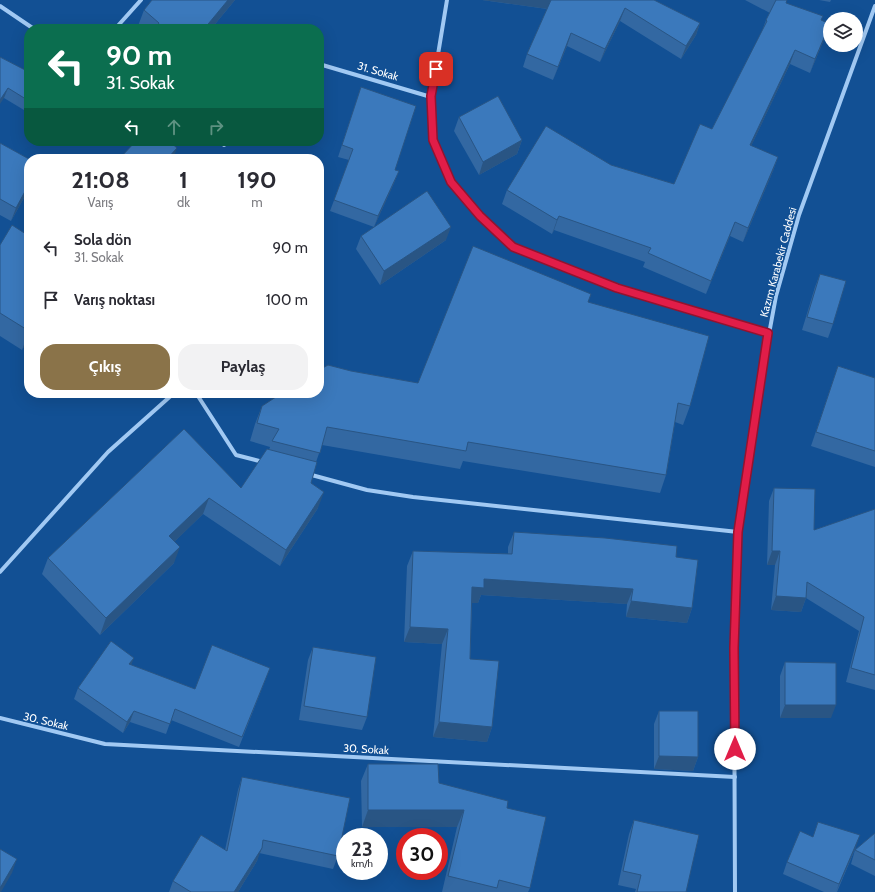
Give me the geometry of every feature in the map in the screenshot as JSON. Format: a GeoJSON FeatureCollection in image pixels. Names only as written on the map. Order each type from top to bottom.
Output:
{"type":"FeatureCollection","features":[{"type":"Feature","properties":{"kind":"street"},"geometry":{"type":"LineString","coordinates":[[119,24],[141,0]]}},
{"type":"Feature","properties":{"kind":"street"},"geometry":{"type":"LineString","coordinates":[[447,0],[431,96],[433,140],[451,182],[480,216],[513,247],[617,288],[768,333]]}},
{"type":"Feature","properties":{"kind":"street"},"geometry":{"type":"LineString","coordinates":[[0,6],[27,24]]}},
{"type":"Feature","properties":{"kind":"street","name":"Kazım Karabekir Caddesi"},"geometry":{"type":"LineString","coordinates":[[735,892],[734,648],[738,532],[768,333],[776,296],[799,215],[875,6]]}},
{"type":"Feature","properties":{"kind":"street","name":"31. Sokak"},"geometry":{"type":"LineString","coordinates":[[324,65],[431,96]]}},
{"type":"Feature","properties":{"kind":"street"},"geometry":{"type":"LineString","coordinates":[[0,572],[108,452],[168,398]]}},
{"type":"Feature","properties":{"kind":"street"},"geometry":{"type":"LineString","coordinates":[[199,398],[236,455],[267,463]]}},
{"type":"Feature","properties":{"kind":"street"},"geometry":{"type":"LineString","coordinates":[[306,474],[367,490],[405,496],[738,532]]}},
{"type":"Feature","properties":{"kind":"street","name":"30. Sokak"},"geometry":{"type":"LineString","coordinates":[[0,718],[105,744],[735,777]]}},
{"type":"Feature","properties":{"kind":"building"},"geometry":{"type":"Polygon","coordinates":[[[152,0],[228,0],[208,24],[158,24],[144,10],[152,0]]]}},
{"type":"Feature","properties":{"kind":"building"},"geometry":{"type":"Polygon","coordinates":[[[551,0],[654,0],[700,23],[686,46],[625,8],[605,49],[571,33],[558,67],[527,54],[551,0]]]}},
{"type":"Feature","properties":{"kind":"building"},"geometry":{"type":"Polygon","coordinates":[[[776,0],[787,0],[786,3],[823,16],[821,20],[823,21],[823,40],[815,59],[795,50],[750,145],[778,157],[748,228],[735,222],[711,281],[648,253],[651,248],[559,216],[557,220],[507,190],[546,126],[611,165],[674,184],[700,124],[712,129],[767,21],[766,20],[776,0]]]}},
{"type":"Feature","properties":{"kind":"building"},"geometry":{"type":"Polygon","coordinates":[[[0,57],[24,69],[24,98],[8,88],[0,100],[0,57]]]}},
{"type":"Feature","properties":{"kind":"building"},"geometry":{"type":"Polygon","coordinates":[[[361,87],[416,106],[395,170],[399,171],[378,216],[334,200],[353,149],[342,145],[361,87]]]}},
{"type":"Feature","properties":{"kind":"building"},"geometry":{"type":"Polygon","coordinates":[[[498,96],[522,140],[483,162],[459,117],[498,96]]]}},
{"type":"Feature","properties":{"kind":"building"},"geometry":{"type":"Polygon","coordinates":[[[0,143],[24,156],[24,193],[16,208],[0,199],[0,143]]]}},
{"type":"Feature","properties":{"kind":"building"},"geometry":{"type":"Polygon","coordinates":[[[131,146],[175,146],[177,148],[172,154],[124,154],[131,146]]]}},
{"type":"Feature","properties":{"kind":"building"},"geometry":{"type":"Polygon","coordinates":[[[427,191],[451,227],[384,271],[361,236],[427,191]]]}},
{"type":"Feature","properties":{"kind":"building"},"geometry":{"type":"Polygon","coordinates":[[[12,225],[24,233],[24,328],[0,313],[0,245],[12,225]]]}},
{"type":"Feature","properties":{"kind":"building"},"geometry":{"type":"Polygon","coordinates":[[[473,246],[591,294],[588,302],[709,336],[690,406],[678,403],[666,475],[468,442],[466,451],[327,427],[320,453],[272,441],[279,429],[257,423],[262,406],[274,398],[324,398],[324,367],[328,365],[351,371],[418,383],[473,246]]]}},
{"type":"Feature","properties":{"kind":"building"},"geometry":{"type":"Polygon","coordinates":[[[820,274],[846,281],[833,324],[807,317],[820,274]]]}},
{"type":"Feature","properties":{"kind":"building"},"geometry":{"type":"Polygon","coordinates":[[[838,366],[875,378],[875,451],[816,432],[838,366]]]}},
{"type":"Feature","properties":{"kind":"building"},"geometry":{"type":"Polygon","coordinates":[[[184,429],[241,488],[267,449],[317,462],[311,483],[324,492],[286,550],[209,498],[169,536],[180,547],[106,618],[48,558],[184,429]]]}},
{"type":"Feature","properties":{"kind":"building"},"geometry":{"type":"Polygon","coordinates":[[[774,488],[815,489],[814,530],[875,509],[875,675],[851,668],[864,617],[807,582],[806,598],[776,596],[780,551],[772,551],[774,488]]]}},
{"type":"Feature","properties":{"kind":"building"},"geometry":{"type":"Polygon","coordinates":[[[514,532],[605,538],[677,546],[676,557],[698,560],[692,608],[631,601],[633,589],[484,579],[484,588],[472,587],[470,659],[499,661],[492,727],[439,722],[448,629],[410,627],[413,551],[512,554],[514,532]]]}},
{"type":"Feature","properties":{"kind":"building"},"geometry":{"type":"Polygon","coordinates":[[[111,641],[134,658],[129,664],[195,689],[212,645],[270,668],[242,737],[175,709],[170,724],[134,711],[127,722],[78,688],[111,641]]]}},
{"type":"Feature","properties":{"kind":"building"},"geometry":{"type":"Polygon","coordinates":[[[313,647],[376,657],[367,717],[304,706],[313,647]]]}},
{"type":"Feature","properties":{"kind":"building"},"geometry":{"type":"Polygon","coordinates":[[[785,662],[836,663],[836,705],[785,705],[785,662]]]}},
{"type":"Feature","properties":{"kind":"building"},"geometry":{"type":"Polygon","coordinates":[[[659,711],[698,711],[698,757],[659,756],[659,711]]]}},
{"type":"Feature","properties":{"kind":"building"},"geometry":{"type":"Polygon","coordinates":[[[368,764],[438,764],[439,783],[508,801],[507,808],[546,817],[530,888],[499,880],[497,888],[448,876],[464,810],[368,810],[368,764]]]}},
{"type":"Feature","properties":{"kind":"building"},"geometry":{"type":"Polygon","coordinates":[[[242,777],[350,798],[344,828],[336,828],[336,856],[263,840],[262,848],[234,892],[191,892],[173,881],[201,835],[227,851],[242,777]]]}},
{"type":"Feature","properties":{"kind":"building"},"geometry":{"type":"Polygon","coordinates":[[[634,820],[699,835],[686,892],[637,892],[641,875],[623,871],[634,820]]]}},
{"type":"Feature","properties":{"kind":"building"},"geometry":{"type":"Polygon","coordinates":[[[818,822],[860,835],[839,884],[787,862],[800,831],[813,837],[818,822]]]}},
{"type":"Feature","properties":{"kind":"building"},"geometry":{"type":"Polygon","coordinates":[[[875,833],[875,860],[855,850],[875,833]]]}},
{"type":"Feature","properties":{"kind":"building"},"geometry":{"type":"Polygon","coordinates":[[[0,849],[17,859],[0,888],[0,849]]]}},
{"type":"Feature","properties":{"kind":"route"},"geometry":{"type":"LineString","coordinates":[[436,69],[431,96],[433,140],[451,182],[480,216],[513,247],[617,288],[768,333],[755,410],[738,532],[734,648],[735,749]]}}]}
